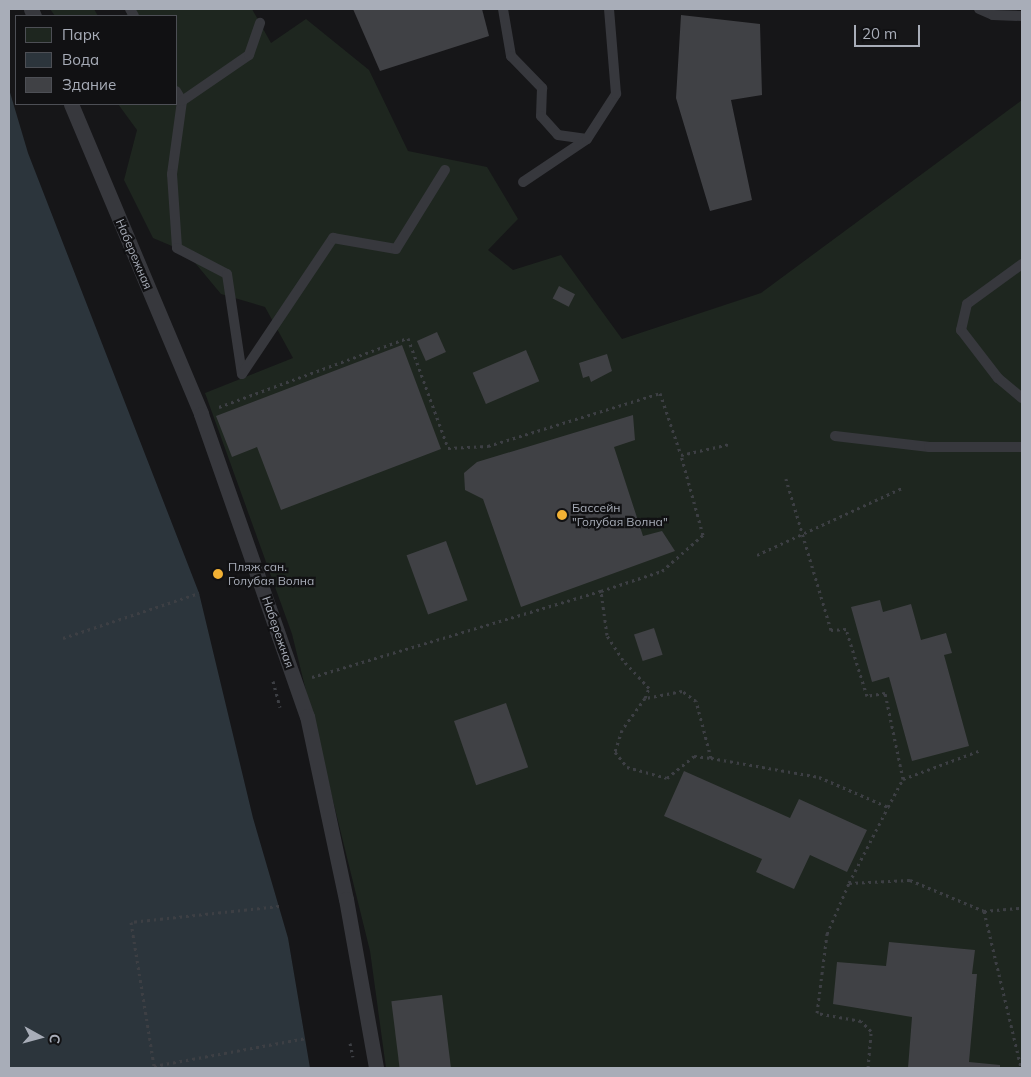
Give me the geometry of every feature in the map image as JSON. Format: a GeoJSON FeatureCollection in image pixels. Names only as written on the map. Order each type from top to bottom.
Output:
{"type":"FeatureCollection","features":[{"type":"Feature","properties":{"kind":"street","name":"Набережная"},"geometry":{"type":"LineString","coordinates":[[71,105],[201,414],[307,716],[335,846],[376,1068]]}},
{"type":"Feature","properties":{"kind":"lane"},"geometry":{"type":"LineString","coordinates":[[503,9],[511,56],[542,88],[542,116],[558,135],[587,139]]}},
{"type":"Feature","properties":{"kind":"lane"},"geometry":{"type":"LineString","coordinates":[[522,182],[587,139],[616,94],[609,9]]}},
{"type":"Feature","properties":{"kind":"lane"},"geometry":{"type":"LineString","coordinates":[[979,9],[993,15],[1022,16]]}},
{"type":"Feature","properties":{"kind":"lane"},"geometry":{"type":"LineString","coordinates":[[182,101],[249,55],[260,23]]}},
{"type":"Feature","properties":{"kind":"lane"},"geometry":{"type":"LineString","coordinates":[[178,94],[182,101],[172,174],[178,248],[227,274],[242,374],[333,238],[396,249],[445,170]]}},
{"type":"Feature","properties":{"kind":"lane"},"geometry":{"type":"LineString","coordinates":[[1022,264],[967,304],[962,330],[998,378],[1022,398]]}},
{"type":"Feature","properties":{"kind":"lane"},"geometry":{"type":"LineString","coordinates":[[835,436],[929,448],[1022,447]]}},
{"type":"Feature","properties":{"kind":"path"},"geometry":{"type":"LineString","coordinates":[[201,414],[408,338],[448,448],[488,446],[660,393],[681,455],[703,535],[662,572],[294,682]]}},
{"type":"Feature","properties":{"kind":"path"},"geometry":{"type":"LineString","coordinates":[[681,455],[730,444]]}},
{"type":"Feature","properties":{"kind":"path"},"geometry":{"type":"LineString","coordinates":[[786,479],[805,535],[831,630],[846,629],[867,696],[885,693],[903,779],[849,883],[827,934],[817,1013],[861,1021],[871,1031],[868,1068]]}},
{"type":"Feature","properties":{"kind":"path"},"geometry":{"type":"LineString","coordinates":[[757,556],[902,488]]}},
{"type":"Feature","properties":{"kind":"path"},"geometry":{"type":"LineString","coordinates":[[601,591],[607,635],[623,660],[649,688],[646,698],[622,730],[615,752],[627,767],[667,778],[694,756],[711,758],[819,776],[888,807]]}},
{"type":"Feature","properties":{"kind":"path"},"geometry":{"type":"LineString","coordinates":[[63,638],[200,593]]}},
{"type":"Feature","properties":{"kind":"path"},"geometry":{"type":"LineString","coordinates":[[274,684],[280,707]]}},
{"type":"Feature","properties":{"kind":"path"},"geometry":{"type":"LineString","coordinates":[[646,698],[682,691],[696,701],[711,758]]}},
{"type":"Feature","properties":{"kind":"path"},"geometry":{"type":"LineString","coordinates":[[903,779],[981,750]]}},
{"type":"Feature","properties":{"kind":"path"},"geometry":{"type":"LineString","coordinates":[[849,883],[910,880],[984,911],[1022,908]]}},
{"type":"Feature","properties":{"kind":"path"},"geometry":{"type":"LineString","coordinates":[[279,906],[131,922],[154,1066],[306,1038]]}},
{"type":"Feature","properties":{"kind":"path"},"geometry":{"type":"LineString","coordinates":[[984,911],[1021,1068]]}},
{"type":"Feature","properties":{"kind":"green space"},"geometry":{"type":"Polygon","coordinates":[[[50,9],[94,9],[97,15],[54,15],[50,9]]]}},
{"type":"Feature","properties":{"kind":"green space"},"geometry":{"type":"Polygon","coordinates":[[[129,9],[252,9],[271,43],[306,19],[369,70],[408,151],[487,167],[518,219],[488,250],[513,270],[561,255],[622,339],[761,293],[1022,100],[1022,1068],[386,1068],[370,951],[292,634],[205,393],[293,358],[265,307],[221,294],[186,252],[153,238],[124,180],[137,130],[119,105],[178,105],[178,15],[126,15],[129,9]]]}},
{"type":"Feature","properties":{"kind":"water"},"geometry":{"type":"Polygon","coordinates":[[[9,89],[28,153],[199,593],[253,818],[288,938],[310,1068],[9,1068],[9,89]]]}},
{"type":"Feature","properties":{"kind":"building"},"geometry":{"type":"Polygon","coordinates":[[[353,9],[482,9],[489,36],[380,71],[353,9]]]}},
{"type":"Feature","properties":{"kind":"building"},"geometry":{"type":"Polygon","coordinates":[[[681,15],[760,24],[762,95],[731,100],[752,200],[710,211],[676,98],[681,15]]]}},
{"type":"Feature","properties":{"kind":"building"},"geometry":{"type":"Polygon","coordinates":[[[559,286],[575,294],[569,307],[553,298],[559,286]]]}},
{"type":"Feature","properties":{"kind":"building"},"geometry":{"type":"Polygon","coordinates":[[[437,332],[446,352],[426,361],[417,341],[437,332]]]}},
{"type":"Feature","properties":{"kind":"building"},"geometry":{"type":"Polygon","coordinates":[[[402,345],[441,449],[281,510],[257,447],[232,457],[216,416],[402,345]]]}},
{"type":"Feature","properties":{"kind":"building"},"geometry":{"type":"Polygon","coordinates":[[[526,350],[539,381],[486,404],[473,373],[526,350]]]}},
{"type":"Feature","properties":{"kind":"building"},"geometry":{"type":"Polygon","coordinates":[[[607,354],[612,371],[591,382],[589,376],[583,378],[579,363],[607,354]]]}},
{"type":"Feature","properties":{"kind":"building","name":"Бассейн \"Голубая Волна\""},"geometry":{"type":"Polygon","coordinates":[[[633,415],[635,440],[614,447],[643,536],[662,531],[675,551],[521,607],[483,499],[465,490],[464,473],[477,462],[633,415]]]}},
{"type":"Feature","properties":{"kind":"building"},"geometry":{"type":"Polygon","coordinates":[[[446,541],[468,600],[428,615],[407,555],[446,541]]]}},
{"type":"Feature","properties":{"kind":"building"},"geometry":{"type":"Polygon","coordinates":[[[880,600],[883,612],[911,604],[921,640],[946,633],[952,653],[944,655],[969,746],[912,761],[889,677],[872,682],[851,607],[880,600]]]}},
{"type":"Feature","properties":{"kind":"building"},"geometry":{"type":"Polygon","coordinates":[[[654,628],[663,655],[643,661],[634,634],[654,628]]]}},
{"type":"Feature","properties":{"kind":"building"},"geometry":{"type":"Polygon","coordinates":[[[506,703],[528,767],[476,785],[454,721],[506,703]]]}},
{"type":"Feature","properties":{"kind":"building"},"geometry":{"type":"Polygon","coordinates":[[[684,771],[790,818],[799,799],[867,830],[847,872],[810,855],[794,889],[756,872],[762,859],[664,816],[684,771]]]}},
{"type":"Feature","properties":{"kind":"building"},"geometry":{"type":"Polygon","coordinates":[[[889,942],[975,950],[972,974],[977,974],[969,1062],[1000,1065],[1000,1068],[908,1068],[912,1017],[833,1004],[837,962],[886,966],[889,942]]]}},
{"type":"Feature","properties":{"kind":"building"},"geometry":{"type":"Polygon","coordinates":[[[442,995],[451,1068],[400,1068],[391,1001],[442,995]]]}},
{"type":"Feature","properties":{"kind":"place","name":"Бассейн \"Голубая Волна\""},"geometry":{"type":"Point","coordinates":[562,515]}},
{"type":"Feature","properties":{"kind":"place","name":"Пляж сан. Голубая Волна"},"geometry":{"type":"Point","coordinates":[218,574]}}]}
